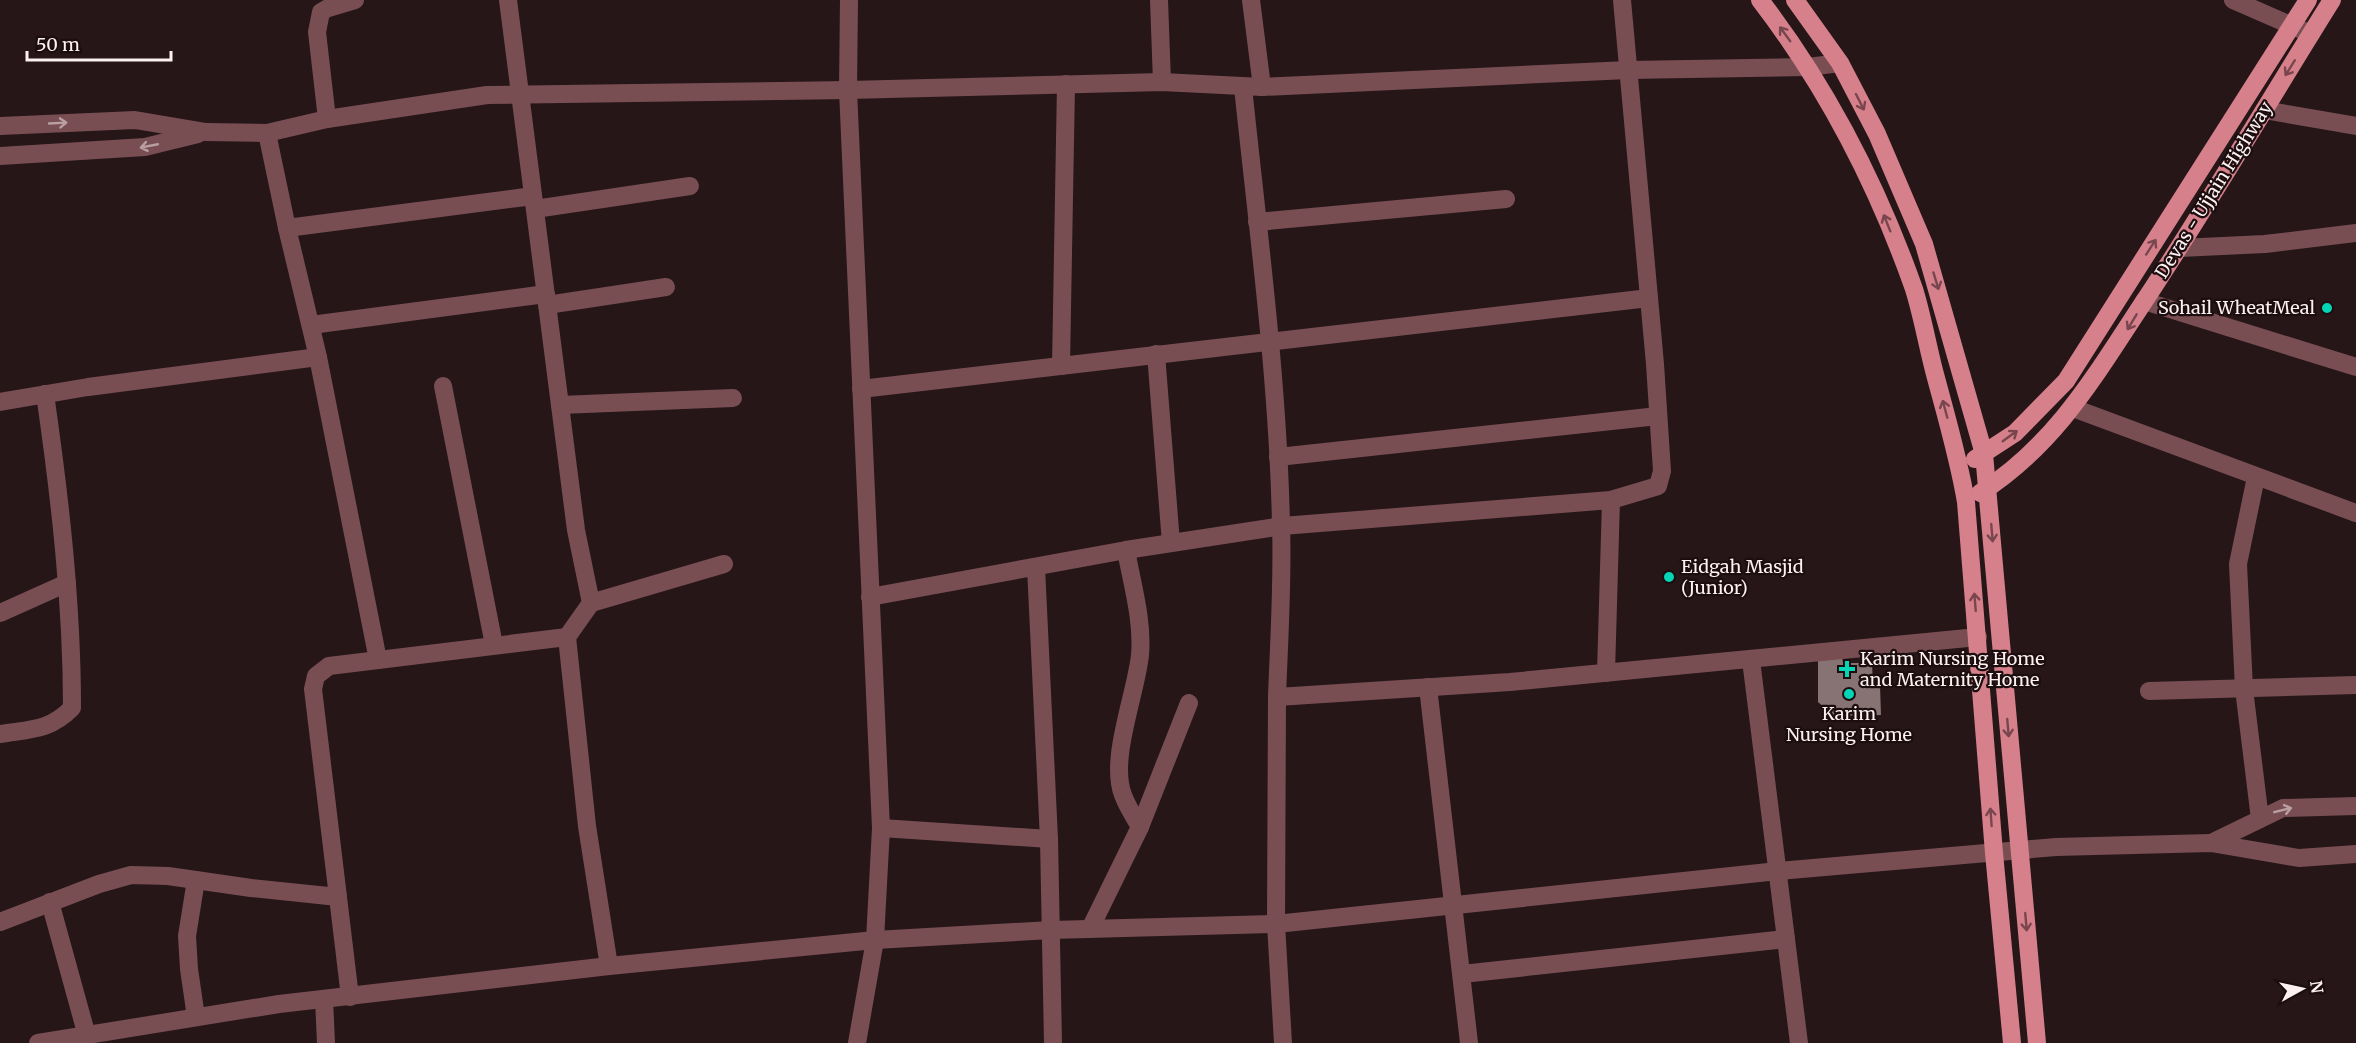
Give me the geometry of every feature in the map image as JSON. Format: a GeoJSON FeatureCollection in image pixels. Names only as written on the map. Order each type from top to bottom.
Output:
{"type":"FeatureCollection","features":[{"type":"Feature","properties":{"kind":"main road"},"geometry":{"type":"LineString","coordinates":[[1760,0],[1808,67],[1858,160],[1882,212],[1914,291],[1960,466],[1966,502],[2012,1043]]}},
{"type":"Feature","properties":{"kind":"main road"},"geometry":{"type":"LineString","coordinates":[[1795,0],[1840,63],[1877,134],[1924,244],[1984,454],[1989,488],[2037,1043]]}},
{"type":"Feature","properties":{"kind":"main road","name":"Devas - Ujjain Highway"},"geometry":{"type":"LineString","coordinates":[[1960,466],[1984,454],[2015,433],[2066,381],[2308,0]]}},
{"type":"Feature","properties":{"kind":"main road","name":"Devas - Ujjain Highway"},"geometry":{"type":"LineString","coordinates":[[1966,502],[1989,488],[2025,459],[2073,408],[2115,350],[2144,301],[2180,248],[2332,0]]}},
{"type":"Feature","properties":{"kind":"street"},"geometry":{"type":"LineString","coordinates":[[327,119],[317,32],[321,12],[355,0]]}},
{"type":"Feature","properties":{"kind":"street"},"geometry":{"type":"LineString","coordinates":[[508,0],[576,530],[591,603]]}},
{"type":"Feature","properties":{"kind":"street"},"geometry":{"type":"LineString","coordinates":[[849,0],[848,90],[881,828],[875,940],[857,1043]]}},
{"type":"Feature","properties":{"kind":"street"},"geometry":{"type":"LineString","coordinates":[[1159,0],[1162,82]]}},
{"type":"Feature","properties":{"kind":"street"},"geometry":{"type":"LineString","coordinates":[[1251,0],[1262,87]]}},
{"type":"Feature","properties":{"kind":"street"},"geometry":{"type":"LineString","coordinates":[[870,597],[1126,550],[1282,526],[1611,500],[1658,486],[1662,471],[1658,416],[1622,0]]}},
{"type":"Feature","properties":{"kind":"street"},"geometry":{"type":"LineString","coordinates":[[2233,0],[2311,34]]}},
{"type":"Feature","properties":{"kind":"street"},"geometry":{"type":"LineString","coordinates":[[0,126],[135,120],[206,132],[267,133],[327,119],[488,95],[848,90],[1162,82],[1262,87],[1628,70],[1808,67],[1840,63]]}},
{"type":"Feature","properties":{"kind":"street"},"geometry":{"type":"LineString","coordinates":[[1061,366],[1066,84]]}},
{"type":"Feature","properties":{"kind":"street"},"geometry":{"type":"LineString","coordinates":[[1243,87],[1271,341],[1282,526],[1277,697],[1276,924],[1283,1043]]}},
{"type":"Feature","properties":{"kind":"street"},"geometry":{"type":"LineString","coordinates":[[2264,110],[2356,126]]}},
{"type":"Feature","properties":{"kind":"street"},"geometry":{"type":"LineString","coordinates":[[0,156],[146,147],[206,132]]}},
{"type":"Feature","properties":{"kind":"street"},"geometry":{"type":"LineString","coordinates":[[267,133],[318,357],[378,660]]}},
{"type":"Feature","properties":{"kind":"street"},"geometry":{"type":"LineString","coordinates":[[287,228],[690,186]]}},
{"type":"Feature","properties":{"kind":"street"},"geometry":{"type":"LineString","coordinates":[[1257,222],[1506,199]]}},
{"type":"Feature","properties":{"kind":"street"},"geometry":{"type":"LineString","coordinates":[[2180,248],[2265,244],[2356,233]]}},
{"type":"Feature","properties":{"kind":"street"},"geometry":{"type":"LineString","coordinates":[[311,325],[666,287]]}},
{"type":"Feature","properties":{"kind":"street"},"geometry":{"type":"LineString","coordinates":[[861,390],[1649,297]]}},
{"type":"Feature","properties":{"kind":"street"},"geometry":{"type":"LineString","coordinates":[[2144,301],[2356,367]]}},
{"type":"Feature","properties":{"kind":"street"},"geometry":{"type":"LineString","coordinates":[[1156,354],[1171,543]]}},
{"type":"Feature","properties":{"kind":"street"},"geometry":{"type":"LineString","coordinates":[[0,402],[88,387],[318,357]]}},
{"type":"Feature","properties":{"kind":"street"},"geometry":{"type":"LineString","coordinates":[[443,386],[494,645]]}},
{"type":"Feature","properties":{"kind":"street"},"geometry":{"type":"LineString","coordinates":[[0,734],[51,725],[72,708],[72,645],[67,584],[57,474],[45,394]]}},
{"type":"Feature","properties":{"kind":"street"},"geometry":{"type":"LineString","coordinates":[[560,405],[733,398]]}},
{"type":"Feature","properties":{"kind":"street"},"geometry":{"type":"LineString","coordinates":[[2073,408],[2356,513]]}},
{"type":"Feature","properties":{"kind":"street"},"geometry":{"type":"LineString","coordinates":[[1278,457],[1658,416]]}},
{"type":"Feature","properties":{"kind":"street"},"geometry":{"type":"LineString","coordinates":[[2256,477],[2238,564],[2244,688],[2260,819]]}},
{"type":"Feature","properties":{"kind":"street"},"geometry":{"type":"LineString","coordinates":[[1606,673],[1611,500]]}},
{"type":"Feature","properties":{"kind":"street"},"geometry":{"type":"LineString","coordinates":[[1126,550],[1138,619],[1140,654],[1129,715],[1120,747],[1119,774],[1122,794],[1140,827]]}},
{"type":"Feature","properties":{"kind":"street"},"geometry":{"type":"LineString","coordinates":[[609,966],[586,826],[567,637],[591,603],[724,564]]}},
{"type":"Feature","properties":{"kind":"street"},"geometry":{"type":"LineString","coordinates":[[1036,567],[1049,839],[1053,1043]]}},
{"type":"Feature","properties":{"kind":"street"},"geometry":{"type":"LineString","coordinates":[[0,613],[67,584]]}},
{"type":"Feature","properties":{"kind":"street"},"geometry":{"type":"LineString","coordinates":[[350,997],[313,689],[316,676],[329,666],[567,637]]}},
{"type":"Feature","properties":{"kind":"street"},"geometry":{"type":"LineString","coordinates":[[1277,697],[1606,673],[1978,637]]}},
{"type":"Feature","properties":{"kind":"street"},"geometry":{"type":"LineString","coordinates":[[1751,660],[1799,1043]]}},
{"type":"Feature","properties":{"kind":"street"},"geometry":{"type":"LineString","coordinates":[[2149,691],[2356,685]]}},
{"type":"Feature","properties":{"kind":"street"},"geometry":{"type":"LineString","coordinates":[[1428,687],[1469,1043]]}},
{"type":"Feature","properties":{"kind":"street"},"geometry":{"type":"LineString","coordinates":[[1090,929],[1140,827],[1189,703]]}},
{"type":"Feature","properties":{"kind":"street"},"geometry":{"type":"LineString","coordinates":[[2211,843],[2283,808],[2356,806]]}},
{"type":"Feature","properties":{"kind":"street"},"geometry":{"type":"LineString","coordinates":[[881,828],[1049,839]]}},
{"type":"Feature","properties":{"kind":"street"},"geometry":{"type":"LineString","coordinates":[[38,1043],[279,1004],[609,966],[875,940],[1051,930],[1276,924],[1778,871],[2056,847],[2211,843],[2299,858],[2356,854]]}},
{"type":"Feature","properties":{"kind":"street"},"geometry":{"type":"LineString","coordinates":[[0,922],[99,884],[131,875],[168,876],[338,897]]}},
{"type":"Feature","properties":{"kind":"street"},"geometry":{"type":"LineString","coordinates":[[196,880],[187,936],[196,1017]]}},
{"type":"Feature","properties":{"kind":"street"},"geometry":{"type":"LineString","coordinates":[[50,902],[87,1036]]}},
{"type":"Feature","properties":{"kind":"street"},"geometry":{"type":"LineString","coordinates":[[1462,974],[1786,939]]}},
{"type":"Feature","properties":{"kind":"street"},"geometry":{"type":"LineString","coordinates":[[324,999],[326,1043]]}},
{"type":"Feature","properties":{"kind":"building","name":"Karim Nursing Home"},"geometry":{"type":"Polygon","coordinates":[[[1842,656],[1843,663],[1872,663],[1873,685],[1880,685],[1881,715],[1834,716],[1818,702],[1818,661],[1842,656]]]}},
{"type":"Feature","properties":{"kind":"place","name":"Sohail WheatMeal"},"geometry":{"type":"Point","coordinates":[2327,308]}},
{"type":"Feature","properties":{"kind":"place","name":"Eidgah Masjid (Junior)"},"geometry":{"type":"Point","coordinates":[1669,577]}},
{"type":"Feature","properties":{"kind":"place","name":"Karim Nursing Home and Maternity Home"},"geometry":{"type":"Point","coordinates":[1847,669]}},
{"type":"Feature","properties":{"kind":"place","name":"Karim Nursing Home"},"geometry":{"type":"Point","coordinates":[1849,694]}}]}
